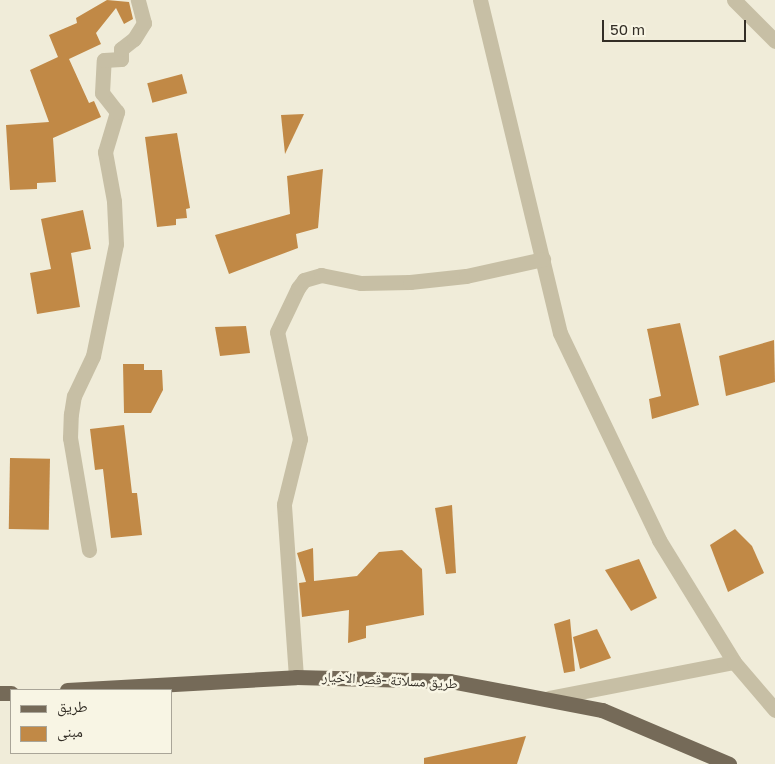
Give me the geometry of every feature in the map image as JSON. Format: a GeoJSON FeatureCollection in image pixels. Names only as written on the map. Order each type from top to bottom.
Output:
{"type":"FeatureCollection","features":[{"type":"Feature","properties":{"kind":"main road","name":"طريق مسلاتة -قصر الاخيار"},"geometry":{"type":"LineString","coordinates":[[85,689],[296,677],[450,681],[549,698],[602,710],[729,764]]}},
{"type":"Feature","properties":{"kind":"street"},"geometry":{"type":"LineString","coordinates":[[89,550],[70,438],[71,414],[74,396],[93,356],[116,244],[105,152],[117,112],[102,93],[104,60],[121,59],[121,49],[134,40],[144,23],[138,0]]}},
{"type":"Feature","properties":{"kind":"street"},"geometry":{"type":"LineString","coordinates":[[480,0],[544,259],[560,333],[582,373],[620,464],[687,590],[734,662],[775,710]]}},
{"type":"Feature","properties":{"kind":"street"},"geometry":{"type":"LineString","coordinates":[[734,0],[775,41]]}},
{"type":"Feature","properties":{"kind":"street"},"geometry":{"type":"LineString","coordinates":[[296,677],[284,504],[300,439],[277,332],[298,288],[304,280],[321,275],[361,283],[410,282],[466,276],[544,259]]}},
{"type":"Feature","properties":{"kind":"street"},"geometry":{"type":"LineString","coordinates":[[549,698],[734,662]]}},
{"type":"Feature","properties":{"kind":"building"},"geometry":{"type":"Polygon","coordinates":[[[107,0],[129,2],[133,19],[124,24],[116,8],[96,33],[101,44],[69,59],[89,103],[94,101],[101,117],[53,138],[56,182],[37,183],[37,189],[10,190],[6,125],[49,122],[30,70],[58,57],[49,35],[77,23],[76,18],[107,0]]]}},
{"type":"Feature","properties":{"kind":"building"},"geometry":{"type":"Polygon","coordinates":[[[182,74],[187,93],[152,103],[147,83],[182,74]]]}},
{"type":"Feature","properties":{"kind":"building"},"geometry":{"type":"Polygon","coordinates":[[[304,114],[285,154],[281,115],[304,114]]]}},
{"type":"Feature","properties":{"kind":"building"},"geometry":{"type":"Polygon","coordinates":[[[177,133],[190,208],[186,209],[187,218],[176,219],[176,225],[157,227],[145,137],[177,133]]]}},
{"type":"Feature","properties":{"kind":"building"},"geometry":{"type":"Polygon","coordinates":[[[323,169],[318,228],[296,234],[298,248],[229,274],[215,235],[290,214],[287,176],[323,169]]]}},
{"type":"Feature","properties":{"kind":"building"},"geometry":{"type":"Polygon","coordinates":[[[83,210],[91,249],[71,253],[80,307],[37,314],[30,273],[51,269],[41,219],[83,210]]]}},
{"type":"Feature","properties":{"kind":"building"},"geometry":{"type":"Polygon","coordinates":[[[680,323],[699,405],[652,419],[649,399],[661,396],[647,329],[680,323]]]}},
{"type":"Feature","properties":{"kind":"building"},"geometry":{"type":"Polygon","coordinates":[[[246,326],[250,353],[220,356],[215,327],[246,326]]]}},
{"type":"Feature","properties":{"kind":"building"},"geometry":{"type":"Polygon","coordinates":[[[774,340],[775,382],[726,396],[719,356],[774,340]]]}},
{"type":"Feature","properties":{"kind":"building"},"geometry":{"type":"Polygon","coordinates":[[[123,364],[144,364],[144,370],[162,370],[163,390],[151,413],[124,413],[123,364]]]}},
{"type":"Feature","properties":{"kind":"building"},"geometry":{"type":"Polygon","coordinates":[[[124,425],[132,493],[137,493],[142,535],[111,538],[103,469],[95,470],[90,429],[124,425]]]}},
{"type":"Feature","properties":{"kind":"building"},"geometry":{"type":"Polygon","coordinates":[[[10,458],[50,459],[49,530],[9,529],[10,458]]]}},
{"type":"Feature","properties":{"kind":"building"},"geometry":{"type":"Polygon","coordinates":[[[452,505],[456,573],[446,574],[435,508],[452,505]]]}},
{"type":"Feature","properties":{"kind":"building"},"geometry":{"type":"Polygon","coordinates":[[[735,529],[752,546],[764,573],[728,592],[710,545],[735,529]]]}},
{"type":"Feature","properties":{"kind":"building"},"geometry":{"type":"Polygon","coordinates":[[[313,548],[314,581],[357,576],[379,552],[402,550],[422,569],[424,615],[366,626],[366,638],[348,643],[349,610],[302,617],[299,583],[306,582],[297,553],[313,548]]]}},
{"type":"Feature","properties":{"kind":"building"},"geometry":{"type":"Polygon","coordinates":[[[639,559],[657,598],[631,611],[605,570],[639,559]]]}},
{"type":"Feature","properties":{"kind":"building"},"geometry":{"type":"Polygon","coordinates":[[[570,619],[575,671],[564,673],[554,624],[570,619]]]}},
{"type":"Feature","properties":{"kind":"building"},"geometry":{"type":"Polygon","coordinates":[[[597,629],[611,658],[580,669],[573,637],[597,629]]]}},
{"type":"Feature","properties":{"kind":"building"},"geometry":{"type":"Polygon","coordinates":[[[526,736],[517,764],[424,764],[424,758],[526,736]]]}}]}
